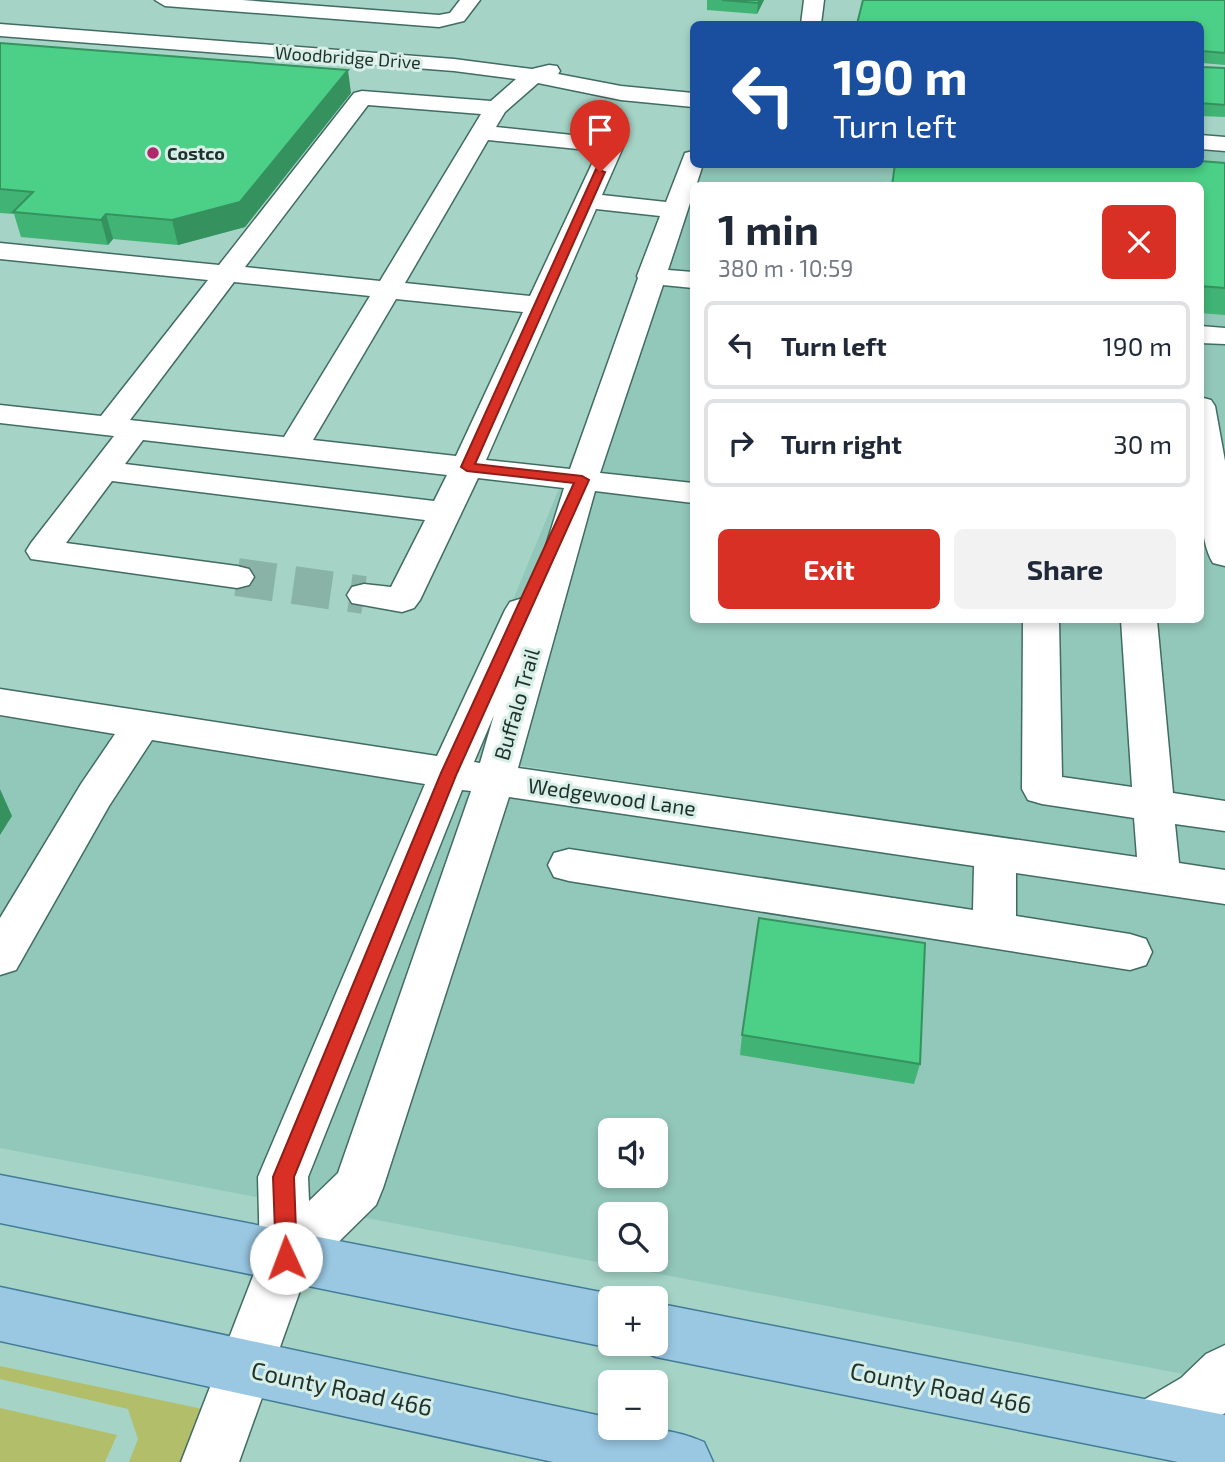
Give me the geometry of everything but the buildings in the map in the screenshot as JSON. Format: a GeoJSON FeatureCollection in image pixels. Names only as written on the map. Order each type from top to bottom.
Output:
{"type":"FeatureCollection","features":[{"type":"Feature","properties":{"kind":"main road"},"geometry":{"type":"LineString","coordinates":[[0,1199],[598,1318]]}},
{"type":"Feature","properties":{"kind":"main road","name":"County Road 466"},"geometry":{"type":"LineString","coordinates":[[0,1314],[684,1462]]}},
{"type":"Feature","properties":{"kind":"main road","name":"County Road 466"},"geometry":{"type":"LineString","coordinates":[[668,1333],[1225,1443]]}},
{"type":"Feature","properties":{"kind":"street"},"geometry":{"type":"LineString","coordinates":[[165,0],[403,18],[451,19],[458,16],[470,0]]}},
{"type":"Feature","properties":{"kind":"street"},"geometry":{"type":"LineString","coordinates":[[403,18],[417,0]]}},
{"type":"Feature","properties":{"kind":"street"},"geometry":{"type":"LineString","coordinates":[[811,21],[814,0]]}},
{"type":"Feature","properties":{"kind":"street","name":"Woodbridge Drive"},"geometry":{"type":"LineString","coordinates":[[0,30],[454,65],[533,76]]}},
{"type":"Feature","properties":{"kind":"street"},"geometry":{"type":"LineString","coordinates":[[294,447],[484,133],[496,108],[533,76],[565,66],[630,79],[637,94],[690,100]]}},
{"type":"Feature","properties":{"kind":"street"},"geometry":{"type":"LineString","coordinates":[[237,577],[43,551],[104,471],[122,428],[226,274],[362,97],[496,108]]}},
{"type":"Feature","properties":{"kind":"street"},"geometry":{"type":"LineString","coordinates":[[364,595],[402,600],[467,467],[612,145],[484,133]]}},
{"type":"Feature","properties":{"kind":"street"},"geometry":{"type":"LineString","coordinates":[[1204,142],[1225,144]]}},
{"type":"Feature","properties":{"kind":"street"},"geometry":{"type":"LineString","coordinates":[[582,480],[690,166]]}},
{"type":"Feature","properties":{"kind":"street"},"geometry":{"type":"LineString","coordinates":[[587,201],[674,209]]}},
{"type":"Feature","properties":{"kind":"street"},"geometry":{"type":"LineString","coordinates":[[0,251],[540,305]]}},
{"type":"Feature","properties":{"kind":"street"},"geometry":{"type":"LineString","coordinates":[[650,276],[690,280]]}},
{"type":"Feature","properties":{"kind":"street"},"geometry":{"type":"LineString","coordinates":[[1204,334],[1225,336]]}},
{"type":"Feature","properties":{"kind":"street"},"geometry":{"type":"LineString","coordinates":[[0,414],[690,492]]}},
{"type":"Feature","properties":{"kind":"street"},"geometry":{"type":"LineString","coordinates":[[1204,430],[1225,557],[1204,555]]}},
{"type":"Feature","properties":{"kind":"street"},"geometry":{"type":"LineString","coordinates":[[104,471],[445,512]]}},
{"type":"Feature","properties":{"kind":"street","name":"Buffalo Trail"},"geometry":{"type":"LineString","coordinates":[[286,1258],[283,1177],[449,773],[582,480]]}},
{"type":"Feature","properties":{"kind":"street","name":"Buffalo Trail"},"geometry":{"type":"LineString","coordinates":[[286,1258],[358,1188],[495,778],[582,480]]}},
{"type":"Feature","properties":{"kind":"street"},"geometry":{"type":"LineString","coordinates":[[1041,623],[1042,789],[1225,816]]}},
{"type":"Feature","properties":{"kind":"street"},"geometry":{"type":"LineString","coordinates":[[1139,623],[1158,877]]}},
{"type":"Feature","properties":{"kind":"street","name":"Wedgewood Lane"},"geometry":{"type":"LineString","coordinates":[[0,702],[449,773],[1225,887]]}},
{"type":"Feature","properties":{"kind":"street"},"geometry":{"type":"LineString","coordinates":[[0,957],[95,795],[142,724]]}},
{"type":"Feature","properties":{"kind":"street"},"geometry":{"type":"LineString","coordinates":[[994,929],[995,852]]}},
{"type":"Feature","properties":{"kind":"street"},"geometry":{"type":"LineString","coordinates":[[569,865],[1130,952]]}},
{"type":"Feature","properties":{"kind":"street"},"geometry":{"type":"LineString","coordinates":[[210,1462],[286,1258]]}},
{"type":"Feature","properties":{"kind":"street"},"geometry":{"type":"LineString","coordinates":[[1150,1428],[1201,1398],[1225,1373]]}},
{"type":"Feature","properties":{"kind":"shaded area"},"geometry":{"type":"Polygon","coordinates":[[[1204,147],[1225,149],[1225,870],[449,755],[691,168],[1204,168],[1204,147]]]}},
{"type":"Feature","properties":{"kind":"shaded area"},"geometry":{"type":"Polygon","coordinates":[[[0,717],[1225,905],[1225,1382],[649,1272],[668,1272],[668,1202],[598,1202],[598,1262],[0,1148],[0,717]]]}},
{"type":"Feature","properties":{"kind":"green space"},"geometry":{"type":"Polygon","coordinates":[[[0,1366],[226,1414],[208,1462],[129,1462],[138,1439],[128,1409],[0,1379],[0,1366]]]}},
{"type":"Feature","properties":{"kind":"green space"},"geometry":{"type":"Polygon","coordinates":[[[0,1408],[117,1435],[105,1462],[0,1462],[0,1408]]]}},
{"type":"Feature","properties":{"kind":"tunnel"},"geometry":{"type":"LineString","coordinates":[[237,577],[364,595]]}},
{"type":"Feature","properties":{"kind":"place","name":"Costco"},"geometry":{"type":"Point","coordinates":[153,153]}},
{"type":"Feature","properties":{"kind":"route"},"geometry":{"type":"LineString","coordinates":[[286,1258],[283,1177],[449,773],[582,480],[467,467],[600,172]]}}]}
